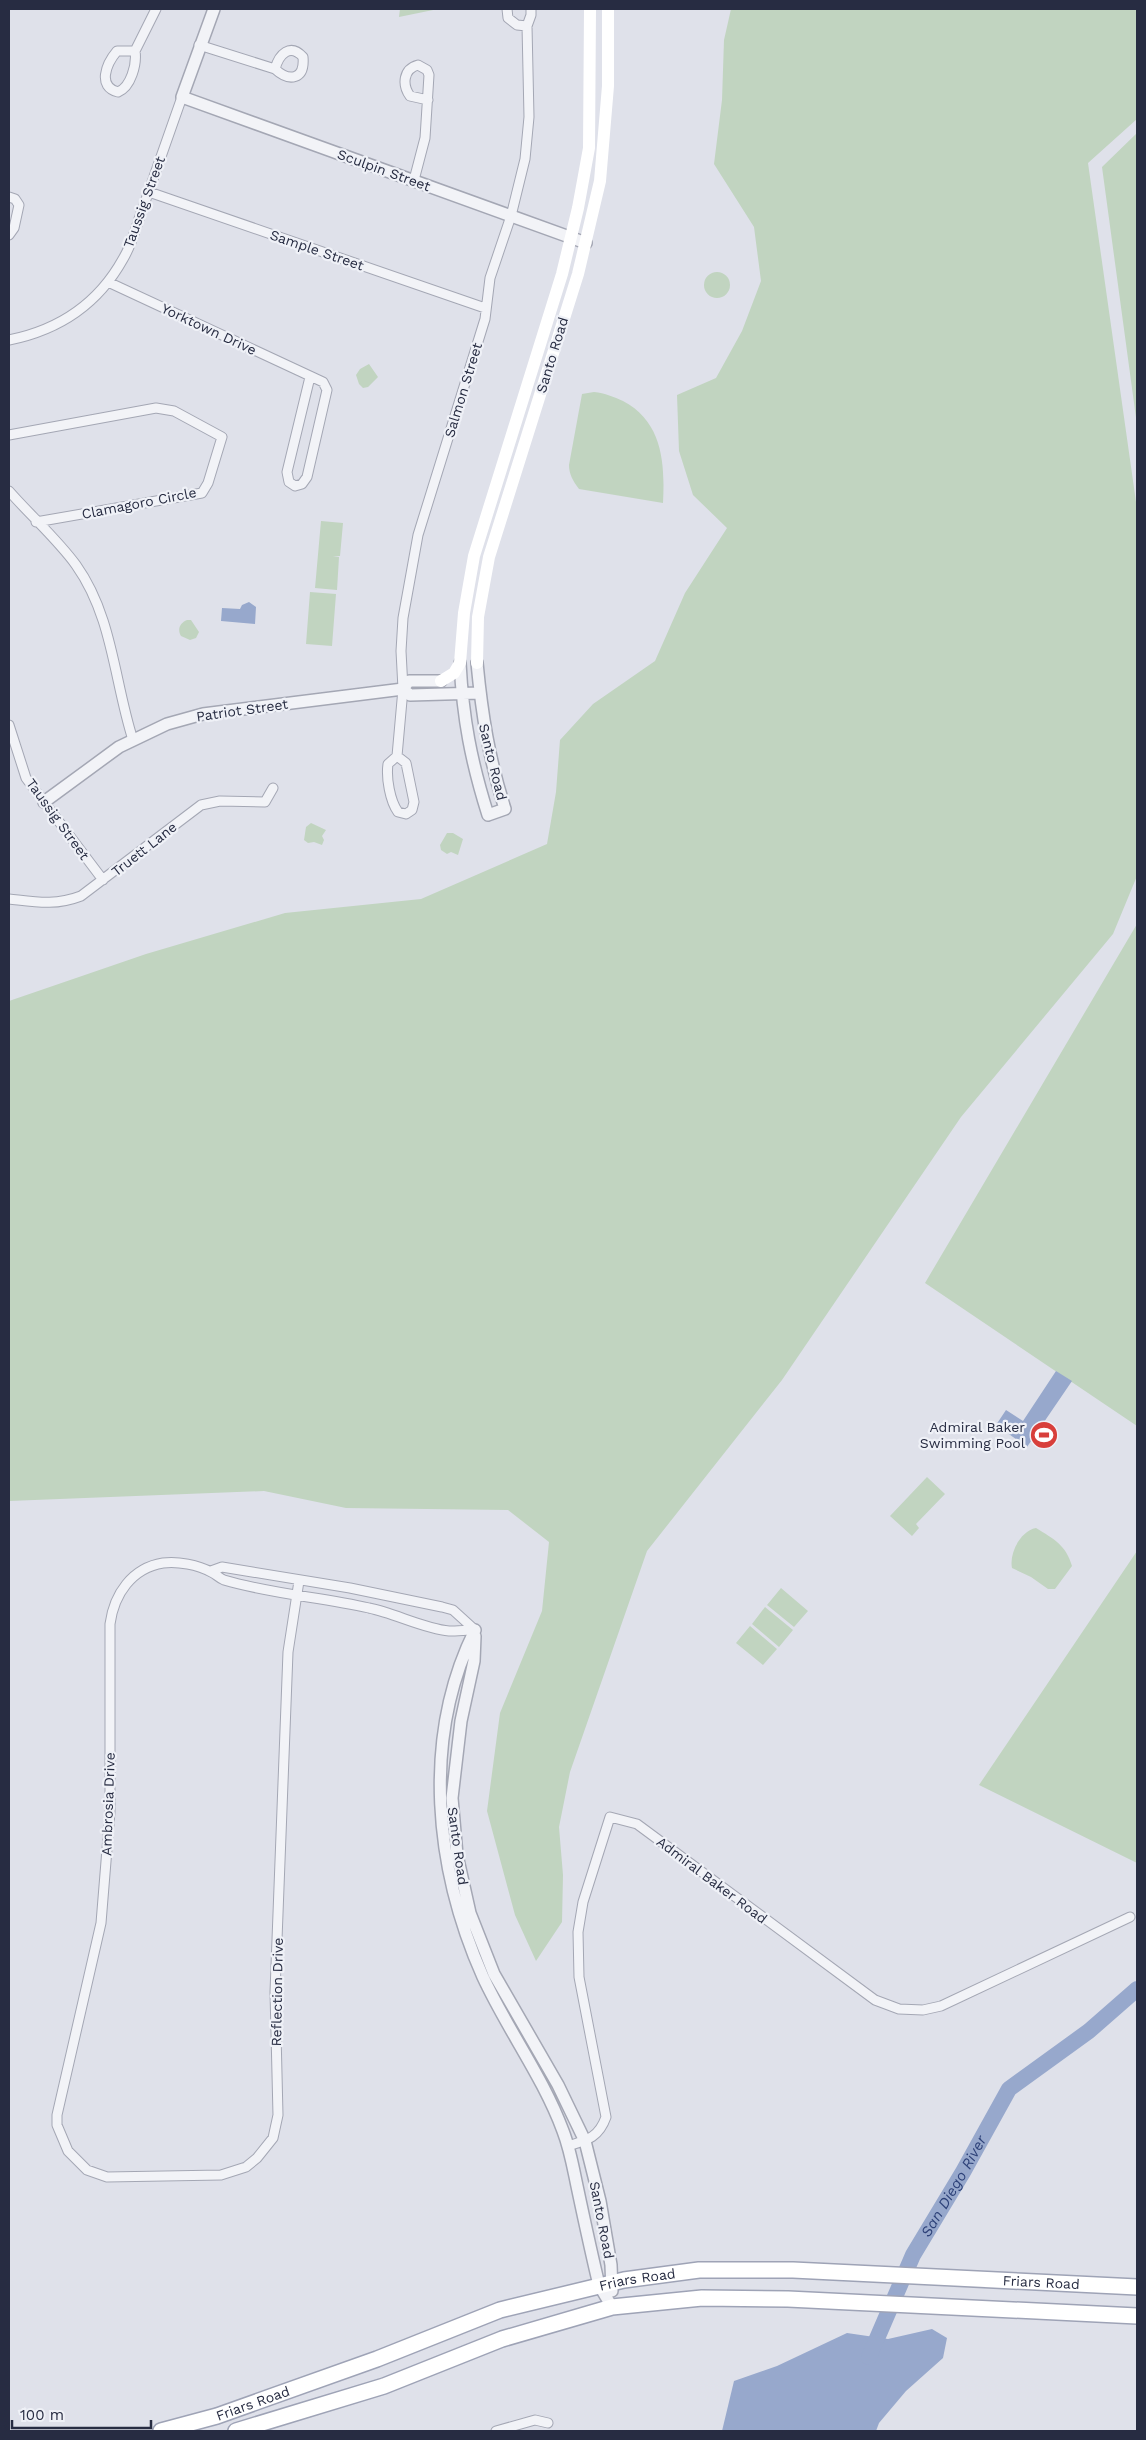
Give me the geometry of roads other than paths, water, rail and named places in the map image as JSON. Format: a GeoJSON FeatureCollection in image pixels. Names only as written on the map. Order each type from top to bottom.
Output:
{"type":"FeatureCollection","features":[{"type":"Feature","properties":{"kind":"main road","name":"Santo Road"},"geometry":{"type":"LineString","coordinates":[[460,662],[464,614],[474,556],[559,284],[571,237],[589,148],[590,9]]}},
{"type":"Feature","properties":{"kind":"main road","name":"Santo Road"},"geometry":{"type":"LineString","coordinates":[[477,662],[478,617],[489,557],[586,243],[600,181],[604,152],[608,86],[608,9]]}},
{"type":"Feature","properties":{"kind":"main road"},"geometry":{"type":"LineString","coordinates":[[441,681],[454,673],[460,662]]}},
{"type":"Feature","properties":{"kind":"main road","name":"Friars Road"},"geometry":{"type":"LineString","coordinates":[[161,2431],[217,2416],[358,2366],[500,2310],[606,2284],[700,2270],[793,2270],[1137,2287]]}},
{"type":"Feature","properties":{"kind":"main road","name":"Friars Road"},"geometry":{"type":"LineString","coordinates":[[236,2431],[384,2386],[502,2339],[612,2307],[702,2298],[788,2299],[1041,2313],[1137,2316]]}},
{"type":"Feature","properties":{"kind":"street"},"geometry":{"type":"LineString","coordinates":[[135,52],[117,51],[113,56],[105,78],[106,85],[110,90],[118,92],[128,84],[136,58],[135,52],[156,9]]}},
{"type":"Feature","properties":{"kind":"street","name":"Taussig Street"},"geometry":{"type":"LineString","coordinates":[[9,340],[40,332],[63,321],[84,307],[108,282],[124,258],[214,9]]}},
{"type":"Feature","properties":{"kind":"street"},"geometry":{"type":"LineString","coordinates":[[508,9],[508,18],[517,25],[527,26]]}},
{"type":"Feature","properties":{"kind":"street","name":"Salmon Street"},"geometry":{"type":"LineString","coordinates":[[397,756],[406,763],[414,802],[412,810],[406,814],[398,812],[394,807],[386,773],[388,764],[397,756],[403,689],[401,651],[403,618],[418,535],[485,319],[490,278],[511,216],[525,160],[530,117],[527,26],[531,9]]}},
{"type":"Feature","properties":{"kind":"street"},"geometry":{"type":"LineString","coordinates":[[200,45],[275,69]]}},
{"type":"Feature","properties":{"kind":"street","name":"Sculpin Street"},"geometry":{"type":"LineString","coordinates":[[182,96],[586,243]]}},
{"type":"Feature","properties":{"kind":"street"},"geometry":{"type":"LineString","coordinates":[[414,180],[425,138],[428,100]]}},
{"type":"Feature","properties":{"kind":"street","name":"Sample Street"},"geometry":{"type":"LineString","coordinates":[[149,192],[485,308]]}},
{"type":"Feature","properties":{"kind":"street"},"geometry":{"type":"LineString","coordinates":[[9,197],[15,199],[19,205],[14,228],[9,235]]}},
{"type":"Feature","properties":{"kind":"street","name":"Yorktown Drive"},"geometry":{"type":"LineString","coordinates":[[108,282],[323,382],[327,390],[308,477],[302,484],[295,486],[288,482],[287,472],[310,377]]}},
{"type":"Feature","properties":{"kind":"street","name":"Clamagoro Circle"},"geometry":{"type":"LineString","coordinates":[[9,434],[156,408],[174,411],[222,437],[208,483],[202,493],[36,522]]}},
{"type":"Feature","properties":{"kind":"street"},"geometry":{"type":"LineString","coordinates":[[9,491],[76,566],[97,605],[114,656],[122,706],[133,740]]}},
{"type":"Feature","properties":{"kind":"street","name":"Santo Road"},"geometry":{"type":"LineString","coordinates":[[460,662],[462,694],[470,751],[488,815],[505,809],[488,750],[477,662]]}},
{"type":"Feature","properties":{"kind":"street","name":"Patriot Street"},"geometry":{"type":"LineString","coordinates":[[44,802],[119,747],[167,724],[203,714],[403,689],[409,681],[441,681]]}},
{"type":"Feature","properties":{"kind":"street","name":"Patriot Street"},"geometry":{"type":"LineString","coordinates":[[403,689],[410,695],[480,693]]}},
{"type":"Feature","properties":{"kind":"street","name":"Taussig Street"},"geometry":{"type":"LineString","coordinates":[[9,725],[26,778],[103,880]]}},
{"type":"Feature","properties":{"kind":"street","name":"Truett Lane"},"geometry":{"type":"LineString","coordinates":[[9,899],[64,903],[81,896],[201,805],[220,801],[265,802],[273,788]]}},
{"type":"Feature","properties":{"kind":"street","name":"Ambrosia Drive"},"geometry":{"type":"LineString","coordinates":[[57,2115],[101,1923],[110,1812],[110,1624],[112,1610],[120,1590],[131,1579],[146,1569],[162,1564],[179,1562],[211,1571],[222,1579],[296,1596],[368,1608],[448,1631],[475,1630]]}},
{"type":"Feature","properties":{"kind":"street","name":"Ambrosia Drive"},"geometry":{"type":"LineString","coordinates":[[211,1571],[222,1567],[350,1588],[442,1607],[453,1610],[475,1630]]}},
{"type":"Feature","properties":{"kind":"street","name":"Reflection Drive"},"geometry":{"type":"LineString","coordinates":[[57,2115],[57,2125],[68,2152],[87,2170],[107,2177],[221,2175],[233,2173],[257,2158],[273,2138],[278,2115],[275,1992],[288,1652],[299,1581]]}},
{"type":"Feature","properties":{"kind":"street","name":"Santo Road"},"geometry":{"type":"LineString","coordinates":[[475,1630],[474,1661],[461,1721],[452,1798],[457,1855],[470,1913],[494,1974],[558,2085],[585,2141],[600,2201],[606,2284]]}},
{"type":"Feature","properties":{"kind":"street","name":"Santo Road"},"geometry":{"type":"LineString","coordinates":[[475,1630],[462,1656],[443,1742],[439,1795],[444,1848],[458,1911],[484,1977],[542,2085],[568,2146],[612,2307]]}},
{"type":"Feature","properties":{"kind":"street","name":"Admiral Baker Road"},"geometry":{"type":"LineString","coordinates":[[568,2146],[585,2141],[601,2131],[606,2117],[606,2109],[579,1977],[578,1932],[583,1902],[610,1817],[637,1824],[808,1950],[833,1971],[875,2000],[899,2009],[923,2010],[941,2006],[1130,1916]]}},
{"type":"Feature","properties":{"kind":"street"},"geometry":{"type":"LineString","coordinates":[[496,2431],[535,2420],[548,2423]]}},
{"type":"Feature","properties":{"kind":"water"},"geometry":{"type":"Polygon","coordinates":[[[249,602],[256,607],[255,624],[221,621],[222,608],[240,609],[242,605],[249,602]]]}},
{"type":"Feature","properties":{"kind":"water"},"geometry":{"type":"Polygon","coordinates":[[[1056,1371],[1072,1381],[1027,1447],[996,1425],[1006,1410],[1023,1421],[1056,1371]]]}},
{"type":"Feature","properties":{"kind":"water"},"geometry":{"type":"Polygon","coordinates":[[[932,2329],[947,2338],[943,2358],[906,2391],[879,2423],[876,2431],[722,2431],[734,2381],[777,2366],[847,2333],[888,2339],[932,2329]]]}},
{"type":"Feature","properties":{"kind":"waterway","name":"San Diego River"},"geometry":{"type":"LineString","coordinates":[[869,2357],[913,2255],[963,2172],[1009,2089],[1089,2031],[1137,1989]]}},
{"type":"Feature","properties":{"kind":"place","name":"Admiral Baker Swimming Pool"},"geometry":{"type":"Point","coordinates":[1044,1435]}}]}
